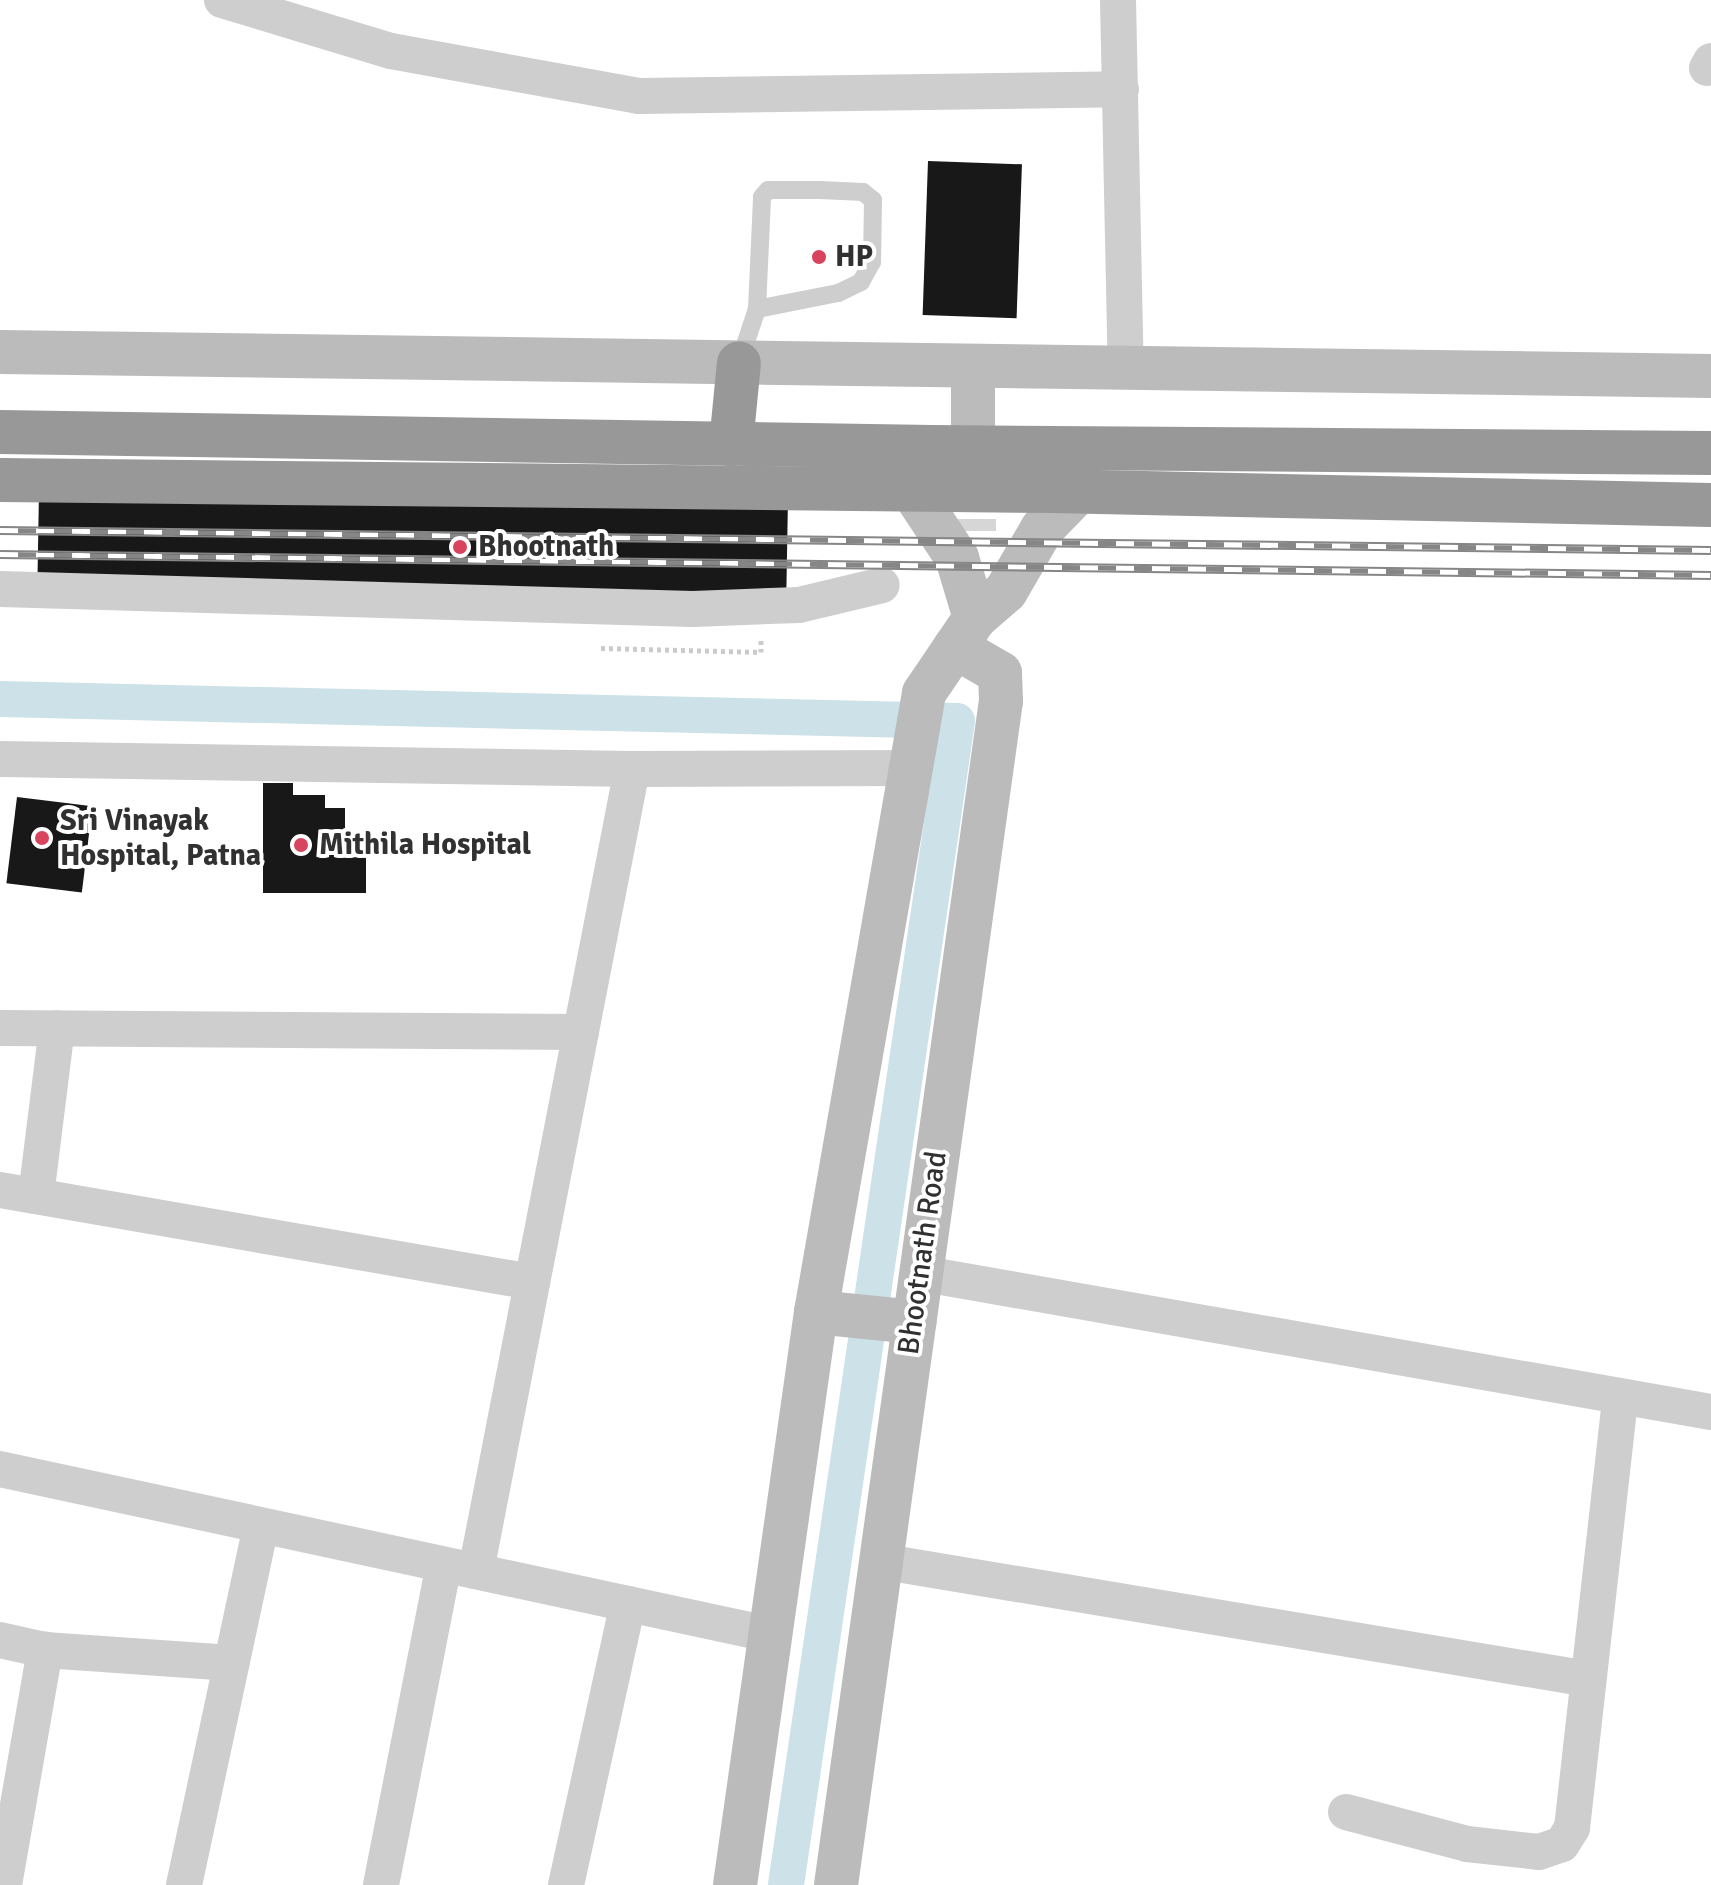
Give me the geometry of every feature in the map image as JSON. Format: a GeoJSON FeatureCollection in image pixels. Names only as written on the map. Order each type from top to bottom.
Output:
{"type":"FeatureCollection","features":[{"type":"Feature","properties":{"kind":"highway"},"geometry":{"type":"LineString","coordinates":[[731,444],[739,363]]}},
{"type":"Feature","properties":{"kind":"highway"},"geometry":{"type":"LineString","coordinates":[[0,432],[731,444],[1711,453]]}},
{"type":"Feature","properties":{"kind":"highway"},"geometry":{"type":"LineString","coordinates":[[0,480],[1079,491],[1711,505]]}},
{"type":"Feature","properties":{"kind":"street"},"geometry":{"type":"LineString","coordinates":[[222,0],[391,51],[639,96],[1121,89]]}},
{"type":"Feature","properties":{"kind":"street"},"geometry":{"type":"LineString","coordinates":[[1118,0],[1126,369]]}},
{"type":"Feature","properties":{"kind":"street"},"geometry":{"type":"LineString","coordinates":[[0,352],[1711,376]]}},
{"type":"Feature","properties":{"kind":"street"},"geometry":{"type":"LineString","coordinates":[[973,367],[973,425]]}},
{"type":"Feature","properties":{"kind":"street"},"geometry":{"type":"LineString","coordinates":[[912,490],[957,558],[965,633]]}},
{"type":"Feature","properties":{"kind":"street"},"geometry":{"type":"LineString","coordinates":[[735,1885],[768,1634],[826,1313],[924,693],[965,633],[1006,591],[1042,529],[1079,491]]}},
{"type":"Feature","properties":{"kind":"street"},"geometry":{"type":"LineString","coordinates":[[965,633],[974,531]]}},
{"type":"Feature","properties":{"kind":"street"},"geometry":{"type":"LineString","coordinates":[[0,589],[693,609],[799,605],[882,585]]}},
{"type":"Feature","properties":{"kind":"street","name":"Bhootnath Road"},"geometry":{"type":"LineString","coordinates":[[836,1885],[908,1321],[919,1273],[1001,701],[1000,673],[965,633]]}},
{"type":"Feature","properties":{"kind":"street"},"geometry":{"type":"LineString","coordinates":[[0,759],[632,769],[914,762]]}},
{"type":"Feature","properties":{"kind":"street"},"geometry":{"type":"LineString","coordinates":[[381,1885],[532,1282],[632,769]]}},
{"type":"Feature","properties":{"kind":"street"},"geometry":{"type":"LineString","coordinates":[[0,1028],[581,1032]]}},
{"type":"Feature","properties":{"kind":"street"},"geometry":{"type":"LineString","coordinates":[[36,1196],[57,1028]]}},
{"type":"Feature","properties":{"kind":"street"},"geometry":{"type":"LineString","coordinates":[[0,1190],[532,1282]]}},
{"type":"Feature","properties":{"kind":"street"},"geometry":{"type":"LineString","coordinates":[[919,1273],[1711,1412]]}},
{"type":"Feature","properties":{"kind":"street"},"geometry":{"type":"LineString","coordinates":[[826,1313],[908,1321]]}},
{"type":"Feature","properties":{"kind":"street"},"geometry":{"type":"LineString","coordinates":[[1346,1812],[1467,1844],[1539,1852],[1562,1844],[1572,1828],[1620,1397]]}},
{"type":"Feature","properties":{"kind":"street"},"geometry":{"type":"LineString","coordinates":[[0,1469],[768,1634]]}},
{"type":"Feature","properties":{"kind":"street"},"geometry":{"type":"LineString","coordinates":[[184,1885],[261,1526]]}},
{"type":"Feature","properties":{"kind":"street"},"geometry":{"type":"LineString","coordinates":[[879,1561],[1588,1679]]}},
{"type":"Feature","properties":{"kind":"street"},"geometry":{"type":"LineString","coordinates":[[566,1885],[628,1604]]}},
{"type":"Feature","properties":{"kind":"street"},"geometry":{"type":"LineString","coordinates":[[0,1640],[45,1650],[232,1663]]}},
{"type":"Feature","properties":{"kind":"street"},"geometry":{"type":"LineString","coordinates":[[4,1885],[45,1650]]}},
{"type":"Feature","properties":{"kind":"lane"},"geometry":{"type":"LineString","coordinates":[[739,363],[757,309],[755,258],[762,197],[768,190],[863,192],[873,200],[872,262],[861,282],[838,293],[757,309]]}},
{"type":"Feature","properties":{"kind":"path"},"geometry":{"type":"LineString","coordinates":[[601,648],[712,652]]}},
{"type":"Feature","properties":{"kind":"building"},"geometry":{"type":"Polygon","coordinates":[[[928,161],[1022,164],[1017,318],[923,315],[928,161]]]}},
{"type":"Feature","properties":{"kind":"building"},"geometry":{"type":"Polygon","coordinates":[[[39,491],[788,504],[786,614],[37,601],[39,491]]]}},
{"type":"Feature","properties":{"kind":"building"},"geometry":{"type":"Polygon","coordinates":[[[263,783],[293,783],[293,795],[325,795],[325,808],[345,808],[345,851],[366,851],[366,893],[263,893],[263,783]]]}},
{"type":"Feature","properties":{"kind":"building"},"geometry":{"type":"Polygon","coordinates":[[[17,797],[92,806],[82,893],[6,883],[17,797]]]}},
{"type":"Feature","properties":{"kind":"waterway"},"geometry":{"type":"LineString","coordinates":[[0,699],[957,721],[786,1885]]}},
{"type":"Feature","properties":{"kind":"tunnel"},"geometry":{"type":"LineString","coordinates":[[974,453],[974,531]]}},
{"type":"Feature","properties":{"kind":"railway"},"geometry":{"type":"LineString","coordinates":[[0,530],[1711,550]]}},
{"type":"Feature","properties":{"kind":"railway"},"geometry":{"type":"LineString","coordinates":[[0,554],[1711,575]]}},
{"type":"Feature","properties":{"kind":"place","name":"HP"},"geometry":{"type":"Point","coordinates":[819,257]}},
{"type":"Feature","properties":{"kind":"place","name":"Bhootnath"},"geometry":{"type":"Point","coordinates":[460,547]}},
{"type":"Feature","properties":{"kind":"place","name":"Sri Vinayak Hospital, Patna"},"geometry":{"type":"Point","coordinates":[42,838]}},
{"type":"Feature","properties":{"kind":"place","name":"Mithila Hospital"},"geometry":{"type":"Point","coordinates":[301,845]}}]}
